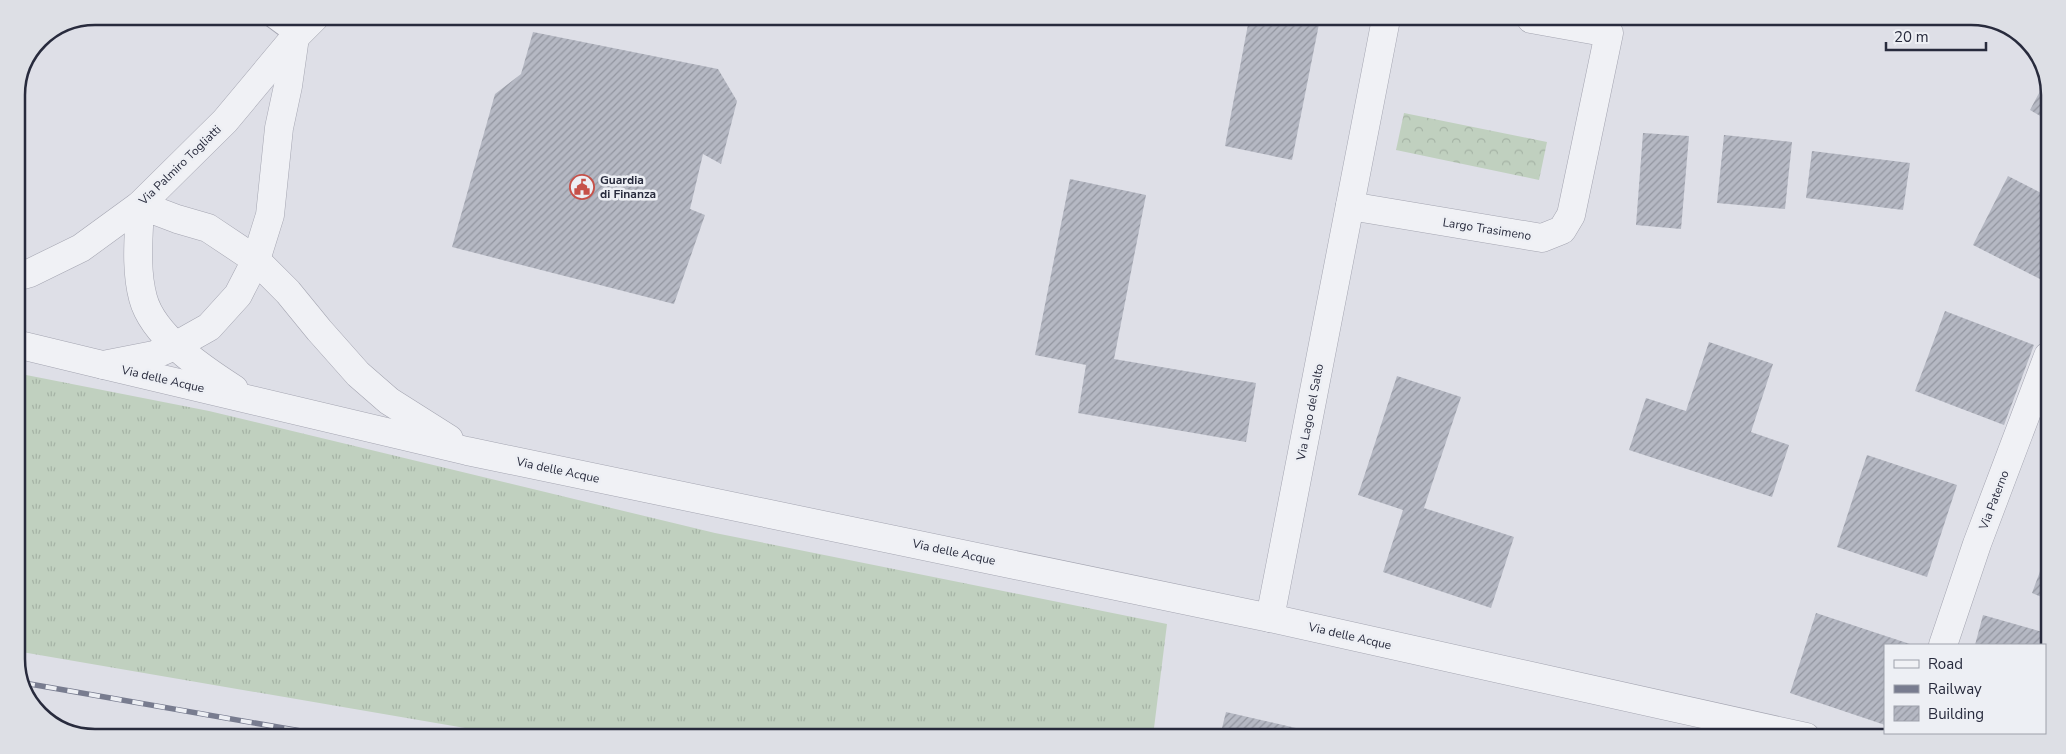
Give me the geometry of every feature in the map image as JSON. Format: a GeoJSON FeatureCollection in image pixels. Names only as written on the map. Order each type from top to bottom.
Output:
{"type":"FeatureCollection","features":[{"type":"Feature","properties":{"kind":"street","name":"Via Palmiro Togliatti"},"geometry":{"type":"LineString","coordinates":[[25,274],[81,248],[140,205],[225,121],[306,25]]}},
{"type":"Feature","properties":{"kind":"street"},"geometry":{"type":"LineString","coordinates":[[1350,206],[1385,25]]}},
{"type":"Feature","properties":{"kind":"street","name":"Largo Trasimeno"},"geometry":{"type":"LineString","coordinates":[[1350,206],[1542,238],[1562,230],[1571,214],[1610,33],[1561,25]]}},
{"type":"Feature","properties":{"kind":"street"},"geometry":{"type":"LineString","coordinates":[[103,365],[154,354],[176,345],[209,327],[238,295],[256,260],[270,214],[279,128],[288,86],[295,37]]}},
{"type":"Feature","properties":{"kind":"street"},"geometry":{"type":"LineString","coordinates":[[249,399],[208,372],[157,326],[143,299],[139,275],[140,205],[208,228],[256,260],[288,292],[358,374],[389,401],[467,451]]}},
{"type":"Feature","properties":{"kind":"street","name":"Via Lago del Salto"},"geometry":{"type":"LineString","coordinates":[[1270,618],[1350,206]]}},
{"type":"Feature","properties":{"kind":"street","name":"Via delle Acque"},"geometry":{"type":"LineString","coordinates":[[25,346],[467,451],[1270,618],[1770,729]]}},
{"type":"Feature","properties":{"kind":"street","name":"Via Paterno"},"geometry":{"type":"LineString","coordinates":[[1943,644],[1977,544],[2041,375]]}},
{"type":"Feature","properties":{"kind":"lane"},"geometry":{"type":"LineString","coordinates":[[279,25],[295,37]]}},
{"type":"Feature","properties":{"kind":"green space"},"geometry":{"type":"Polygon","coordinates":[[[1404,113],[1547,142],[1539,180],[1396,150],[1404,113]]]}},
{"type":"Feature","properties":{"kind":"green space"},"geometry":{"type":"Polygon","coordinates":[[[25,375],[209,411],[715,533],[1167,624],[1154,729],[471,729],[25,653],[25,375]]]}},
{"type":"Feature","properties":{"kind":"building"},"geometry":{"type":"Polygon","coordinates":[[[1248,25],[1319,25],[1292,160],[1225,146],[1248,25]]]}},
{"type":"Feature","properties":{"kind":"building","name":"Guardia di Finanza"},"geometry":{"type":"Polygon","coordinates":[[[533,32],[718,69],[737,101],[721,164],[703,154],[690,209],[705,215],[674,304],[452,247],[495,94],[521,74],[533,32]]]}},
{"type":"Feature","properties":{"kind":"building"},"geometry":{"type":"Polygon","coordinates":[[[2041,90],[2041,116],[2030,110],[2041,90]]]}},
{"type":"Feature","properties":{"kind":"building"},"geometry":{"type":"Polygon","coordinates":[[[1643,133],[1689,136],[1681,229],[1636,225],[1643,133]]]}},
{"type":"Feature","properties":{"kind":"building"},"geometry":{"type":"Polygon","coordinates":[[[1724,135],[1792,142],[1785,209],[1717,203],[1724,135]]]}},
{"type":"Feature","properties":{"kind":"building"},"geometry":{"type":"Polygon","coordinates":[[[1812,151],[1910,163],[1903,210],[1806,198],[1812,151]]]}},
{"type":"Feature","properties":{"kind":"building"},"geometry":{"type":"Polygon","coordinates":[[[2008,176],[2041,193],[2041,279],[1973,245],[2008,176]]]}},
{"type":"Feature","properties":{"kind":"building"},"geometry":{"type":"Polygon","coordinates":[[[1070,179],[1146,195],[1114,359],[1256,383],[1246,442],[1078,413],[1086,365],[1035,355],[1070,179]]]}},
{"type":"Feature","properties":{"kind":"building"},"geometry":{"type":"Polygon","coordinates":[[[1945,311],[2034,345],[2004,425],[1915,391],[1945,311]]]}},
{"type":"Feature","properties":{"kind":"building"},"geometry":{"type":"Polygon","coordinates":[[[1709,342],[1773,364],[1751,432],[1789,445],[1772,497],[1629,450],[1646,398],[1686,411],[1709,342]]]}},
{"type":"Feature","properties":{"kind":"building"},"geometry":{"type":"Polygon","coordinates":[[[1397,376],[1461,397],[1424,508],[1514,537],[1491,608],[1383,572],[1403,510],[1358,495],[1397,376]]]}},
{"type":"Feature","properties":{"kind":"building"},"geometry":{"type":"Polygon","coordinates":[[[1867,455],[1957,485],[1927,577],[1837,547],[1867,455]]]}},
{"type":"Feature","properties":{"kind":"building"},"geometry":{"type":"Polygon","coordinates":[[[2041,569],[2041,597],[2032,593],[2041,569]]]}},
{"type":"Feature","properties":{"kind":"building"},"geometry":{"type":"Polygon","coordinates":[[[1816,613],[1910,644],[1884,644],[1884,725],[1790,693],[1816,613]]]}},
{"type":"Feature","properties":{"kind":"building"},"geometry":{"type":"Polygon","coordinates":[[[1983,615],[2041,632],[2041,644],[1975,644],[1983,615]]]}},
{"type":"Feature","properties":{"kind":"building"},"geometry":{"type":"Polygon","coordinates":[[[1226,712],[1300,729],[1222,729],[1226,712]]]}},
{"type":"Feature","properties":{"kind":"railway"},"geometry":{"type":"LineString","coordinates":[[29,684],[289,729]]}},
{"type":"Feature","properties":{"kind":"place","name":"Guardia di Finanza"},"geometry":{"type":"Point","coordinates":[582,187]}}]}
